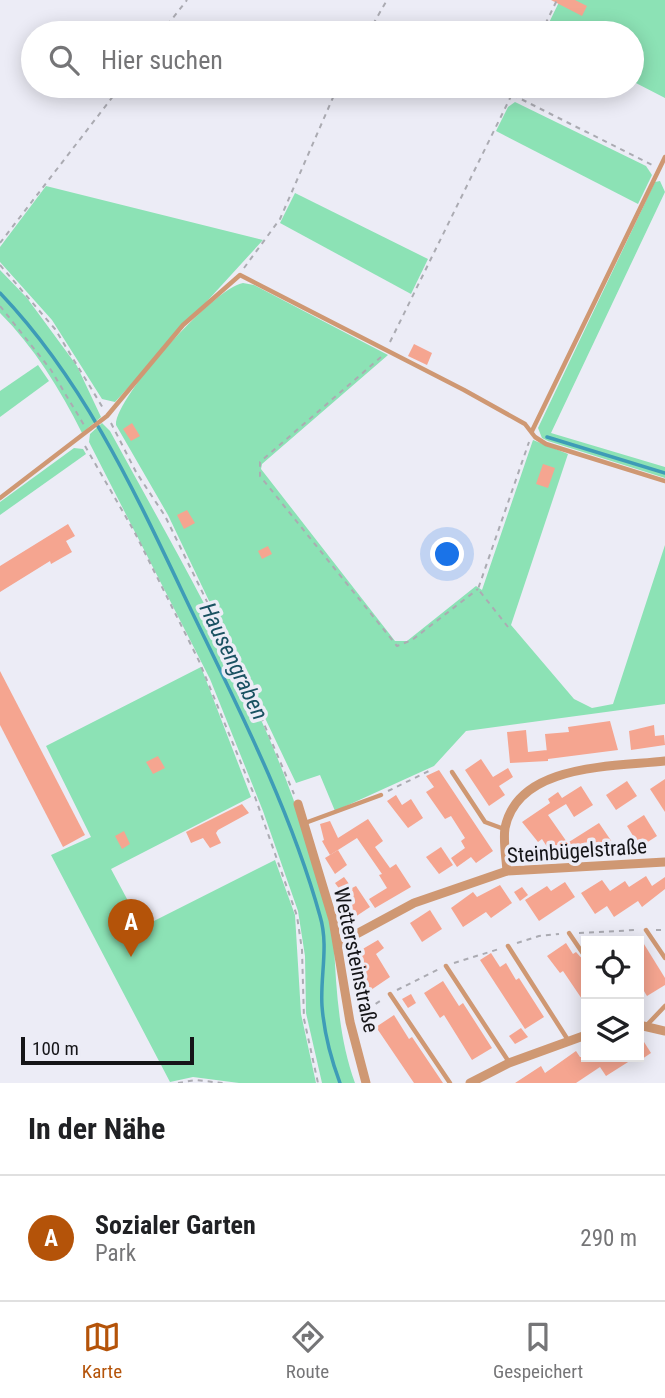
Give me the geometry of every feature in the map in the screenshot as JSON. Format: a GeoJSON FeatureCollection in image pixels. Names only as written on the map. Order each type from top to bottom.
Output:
{"type":"FeatureCollection","features":[{"type":"Feature","properties":{"kind":"street"},"geometry":{"type":"LineString","coordinates":[[507,871],[505,829],[510,812],[521,797],[548,778],[665,761]]}},
{"type":"Feature","properties":{"kind":"street","name":"Wettersteinstraße"},"geometry":{"type":"LineString","coordinates":[[298,804],[338,944],[350,1022],[366,1083]]}},
{"type":"Feature","properties":{"kind":"street","name":"Steinbügelstraße"},"geometry":{"type":"LineString","coordinates":[[338,944],[414,904],[507,871],[665,862]]}},
{"type":"Feature","properties":{"kind":"street"},"geometry":{"type":"LineString","coordinates":[[644,1026],[665,1031]]}},
{"type":"Feature","properties":{"kind":"street"},"geometry":{"type":"LineString","coordinates":[[470,1083],[509,1063],[581,1037]]}},
{"type":"Feature","properties":{"kind":"lane"},"geometry":{"type":"LineString","coordinates":[[533,431],[665,157]]}},
{"type":"Feature","properties":{"kind":"lane"},"geometry":{"type":"LineString","coordinates":[[0,498],[101,422],[183,325],[240,275],[464,390],[533,431],[535,437],[547,444],[665,481]]}},
{"type":"Feature","properties":{"kind":"lane"},"geometry":{"type":"LineString","coordinates":[[452,772],[485,822],[505,829]]}},
{"type":"Feature","properties":{"kind":"lane"},"geometry":{"type":"LineString","coordinates":[[304,824],[381,794]]}},
{"type":"Feature","properties":{"kind":"lane"},"geometry":{"type":"LineString","coordinates":[[646,930],[665,958]]}},
{"type":"Feature","properties":{"kind":"lane"},"geometry":{"type":"LineString","coordinates":[[569,933],[581,951]]}},
{"type":"Feature","properties":{"kind":"lane"},"geometry":{"type":"LineString","coordinates":[[508,946],[569,1041]]}},
{"type":"Feature","properties":{"kind":"lane"},"geometry":{"type":"LineString","coordinates":[[446,966],[509,1063]]}},
{"type":"Feature","properties":{"kind":"lane"},"geometry":{"type":"LineString","coordinates":[[390,994],[450,1083]]}},
{"type":"Feature","properties":{"kind":"lane"},"geometry":{"type":"LineString","coordinates":[[644,1024],[665,1006]]}},
{"type":"Feature","properties":{"kind":"path"},"geometry":{"type":"LineString","coordinates":[[171,21],[187,0]]}},
{"type":"Feature","properties":{"kind":"path"},"geometry":{"type":"LineString","coordinates":[[375,21],[387,0]]}},
{"type":"Feature","properties":{"kind":"path"},"geometry":{"type":"LineString","coordinates":[[547,21],[557,0]]}},
{"type":"Feature","properties":{"kind":"path"},"geometry":{"type":"LineString","coordinates":[[0,243],[112,98]]}},
{"type":"Feature","properties":{"kind":"path"},"geometry":{"type":"LineString","coordinates":[[240,275],[280,219],[333,98]]}},
{"type":"Feature","properties":{"kind":"path"},"geometry":{"type":"LineString","coordinates":[[511,98],[386,351],[260,463],[260,476],[397,646],[412,640],[478,589],[533,431]]}},
{"type":"Feature","properties":{"kind":"path"},"geometry":{"type":"LineString","coordinates":[[518,98],[660,169]]}},
{"type":"Feature","properties":{"kind":"path"},"geometry":{"type":"LineString","coordinates":[[0,265],[55,329],[107,416],[136,472],[165,516],[226,640],[298,804]]}},
{"type":"Feature","properties":{"kind":"path"},"geometry":{"type":"LineString","coordinates":[[0,306],[51,370],[91,430]]}},
{"type":"Feature","properties":{"kind":"path"},"geometry":{"type":"LineString","coordinates":[[81,439],[134,531],[199,661],[255,797],[297,916],[302,950],[304,1019],[318,1083]]}},
{"type":"Feature","properties":{"kind":"path"},"geometry":{"type":"LineString","coordinates":[[478,589],[509,627]]}},
{"type":"Feature","properties":{"kind":"path"},"geometry":{"type":"LineString","coordinates":[[381,794],[430,770]]}},
{"type":"Feature","properties":{"kind":"path"},"geometry":{"type":"LineString","coordinates":[[350,1022],[390,994],[446,966],[539,936],[646,930]]}},
{"type":"Feature","properties":{"kind":"path"},"geometry":{"type":"LineString","coordinates":[[178,1083],[223,1083]]}},
{"type":"Feature","properties":{"kind":"green space"},"geometry":{"type":"Polygon","coordinates":[[[560,0],[665,0],[665,98],[644,87],[644,21],[550,21],[560,0]]]}},
{"type":"Feature","properties":{"kind":"green space"},"geometry":{"type":"Polygon","coordinates":[[[515,102],[646,166],[652,175],[638,204],[496,131],[508,107],[515,102]]]}},
{"type":"Feature","properties":{"kind":"green space"},"geometry":{"type":"Polygon","coordinates":[[[660,181],[665,192],[551,433],[665,467],[665,478],[548,441],[542,438],[538,428],[655,182],[660,181]]]}},
{"type":"Feature","properties":{"kind":"green space"},"geometry":{"type":"Polygon","coordinates":[[[46,186],[263,240],[115,402],[102,399],[52,320],[0,262],[0,247],[46,186]]]}},
{"type":"Feature","properties":{"kind":"green space"},"geometry":{"type":"Polygon","coordinates":[[[295,193],[428,259],[411,294],[280,223],[295,193]]]}},
{"type":"Feature","properties":{"kind":"green space"},"geometry":{"type":"Polygon","coordinates":[[[0,270],[27,298],[77,366],[101,417],[82,433],[46,369],[0,313],[0,270]]]}},
{"type":"Feature","properties":{"kind":"green space"},"geometry":{"type":"Polygon","coordinates":[[[243,283],[254,285],[388,355],[262,464],[261,469],[395,641],[407,641],[476,586],[482,590],[533,440],[568,454],[511,625],[574,699],[592,708],[613,704],[665,545],[665,704],[466,731],[434,766],[335,811],[320,775],[296,783],[168,515],[116,425],[120,411],[131,392],[169,345],[211,303],[229,289],[243,283]]]}},
{"type":"Feature","properties":{"kind":"green space"},"geometry":{"type":"Polygon","coordinates":[[[38,365],[49,381],[0,417],[0,391],[38,365]]]}},
{"type":"Feature","properties":{"kind":"green space"},"geometry":{"type":"Polygon","coordinates":[[[102,423],[110,431],[216,626],[286,778],[330,918],[342,1031],[355,1083],[322,1083],[306,1013],[305,956],[298,911],[263,811],[210,679],[89,442],[90,434],[102,423]]]}},
{"type":"Feature","properties":{"kind":"green space"},"geometry":{"type":"Polygon","coordinates":[[[74,448],[83,449],[86,454],[0,515],[0,502],[74,448]]]}},
{"type":"Feature","properties":{"kind":"green space"},"geometry":{"type":"Polygon","coordinates":[[[201,667],[251,797],[111,869],[142,927],[275,860],[295,915],[301,1014],[316,1083],[239,1083],[193,1077],[170,1082],[51,855],[91,837],[46,746],[201,667]]]}},
{"type":"Feature","properties":{"kind":"building"},"geometry":{"type":"Polygon","coordinates":[[[551,0],[575,0],[587,6],[582,16],[551,0]]]}},
{"type":"Feature","properties":{"kind":"building"},"geometry":{"type":"Polygon","coordinates":[[[414,344],[432,353],[427,365],[408,356],[414,344]]]}},
{"type":"Feature","properties":{"kind":"building"},"geometry":{"type":"Polygon","coordinates":[[[132,423],[140,436],[131,441],[123,429],[132,423]]]}},
{"type":"Feature","properties":{"kind":"building"},"geometry":{"type":"Polygon","coordinates":[[[543,464],[555,468],[548,488],[536,484],[543,464]]]}},
{"type":"Feature","properties":{"kind":"building"},"geometry":{"type":"Polygon","coordinates":[[[187,510],[195,523],[184,529],[177,515],[187,510]]]}},
{"type":"Feature","properties":{"kind":"building"},"geometry":{"type":"Polygon","coordinates":[[[68,524],[75,536],[66,541],[72,552],[51,564],[50,561],[0,592],[0,566],[68,524]]]}},
{"type":"Feature","properties":{"kind":"building"},"geometry":{"type":"Polygon","coordinates":[[[268,546],[272,554],[262,559],[258,551],[268,546]]]}},
{"type":"Feature","properties":{"kind":"building"},"geometry":{"type":"Polygon","coordinates":[[[0,671],[85,835],[63,847],[0,725],[0,671]]]}},
{"type":"Feature","properties":{"kind":"building"},"geometry":{"type":"Polygon","coordinates":[[[610,721],[618,750],[548,761],[510,763],[507,732],[526,730],[528,752],[547,750],[545,734],[569,732],[568,727],[610,721]]]}},
{"type":"Feature","properties":{"kind":"building"},"geometry":{"type":"Polygon","coordinates":[[[654,725],[655,736],[664,735],[665,745],[631,750],[629,731],[654,725]]]}},
{"type":"Feature","properties":{"kind":"building"},"geometry":{"type":"Polygon","coordinates":[[[158,756],[165,768],[153,774],[146,762],[158,756]]]}},
{"type":"Feature","properties":{"kind":"building"},"geometry":{"type":"Polygon","coordinates":[[[481,759],[493,777],[508,768],[513,777],[499,786],[505,795],[489,806],[465,770],[481,759]]]}},
{"type":"Feature","properties":{"kind":"building"},"geometry":{"type":"Polygon","coordinates":[[[439,770],[493,851],[476,863],[471,857],[457,867],[451,858],[465,848],[461,841],[465,838],[451,816],[445,819],[426,792],[434,787],[426,776],[439,770]]]}},
{"type":"Feature","properties":{"kind":"building"},"geometry":{"type":"Polygon","coordinates":[[[665,779],[665,812],[650,789],[665,779]]]}},
{"type":"Feature","properties":{"kind":"building"},"geometry":{"type":"Polygon","coordinates":[[[627,781],[637,796],[616,810],[606,795],[627,781]]]}},
{"type":"Feature","properties":{"kind":"building"},"geometry":{"type":"Polygon","coordinates":[[[581,786],[593,805],[574,817],[566,804],[548,815],[569,845],[553,856],[542,839],[538,842],[522,822],[550,803],[548,799],[558,792],[562,798],[581,786]]]}},
{"type":"Feature","properties":{"kind":"building"},"geometry":{"type":"Polygon","coordinates":[[[396,795],[402,805],[411,799],[423,818],[408,828],[387,801],[396,795]]]}},
{"type":"Feature","properties":{"kind":"building"},"geometry":{"type":"Polygon","coordinates":[[[242,804],[249,813],[218,830],[216,833],[221,843],[210,848],[203,838],[191,843],[186,832],[242,804]]]}},
{"type":"Feature","properties":{"kind":"building"},"geometry":{"type":"Polygon","coordinates":[[[644,815],[657,836],[640,847],[627,826],[644,815]]]}},
{"type":"Feature","properties":{"kind":"building"},"geometry":{"type":"Polygon","coordinates":[[[368,819],[383,841],[375,847],[390,868],[396,864],[411,887],[375,908],[369,899],[387,888],[379,875],[382,874],[357,838],[330,855],[322,841],[324,840],[320,824],[330,821],[338,838],[368,819]]]}},
{"type":"Feature","properties":{"kind":"building"},"geometry":{"type":"Polygon","coordinates":[[[599,823],[612,842],[597,851],[590,840],[575,851],[569,842],[599,823]]]}},
{"type":"Feature","properties":{"kind":"building"},"geometry":{"type":"Polygon","coordinates":[[[124,831],[130,844],[122,849],[115,836],[124,831]]]}},
{"type":"Feature","properties":{"kind":"building"},"geometry":{"type":"Polygon","coordinates":[[[441,847],[453,865],[439,874],[426,857],[441,847]]]}},
{"type":"Feature","properties":{"kind":"building"},"geometry":{"type":"Polygon","coordinates":[[[338,850],[347,865],[335,874],[325,858],[338,850]]]}},
{"type":"Feature","properties":{"kind":"building"},"geometry":{"type":"Polygon","coordinates":[[[646,876],[652,886],[665,877],[665,889],[642,907],[638,901],[614,917],[607,906],[595,914],[581,893],[602,880],[610,891],[625,881],[629,887],[646,876]]]}},
{"type":"Feature","properties":{"kind":"building"},"geometry":{"type":"Polygon","coordinates":[[[344,877],[352,888],[356,886],[370,907],[352,919],[338,897],[343,894],[335,883],[344,877]]]}},
{"type":"Feature","properties":{"kind":"building"},"geometry":{"type":"Polygon","coordinates":[[[565,882],[575,897],[539,921],[525,900],[547,886],[551,891],[565,882]]]}},
{"type":"Feature","properties":{"kind":"building"},"geometry":{"type":"Polygon","coordinates":[[[500,885],[512,903],[491,918],[486,912],[463,927],[451,908],[473,892],[477,897],[500,885]]]}},
{"type":"Feature","properties":{"kind":"building"},"geometry":{"type":"Polygon","coordinates":[[[522,887],[528,895],[520,901],[514,892],[522,887]]]}},
{"type":"Feature","properties":{"kind":"building"},"geometry":{"type":"Polygon","coordinates":[[[430,910],[442,929],[422,942],[410,923],[430,910]]]}},
{"type":"Feature","properties":{"kind":"building"},"geometry":{"type":"Polygon","coordinates":[[[378,940],[384,948],[376,954],[390,977],[368,992],[349,957],[378,940]]]}},
{"type":"Feature","properties":{"kind":"building"},"geometry":{"type":"Polygon","coordinates":[[[566,943],[573,954],[576,952],[581,958],[581,998],[563,971],[560,973],[547,956],[566,943]]]}},
{"type":"Feature","properties":{"kind":"building"},"geometry":{"type":"Polygon","coordinates":[[[644,944],[665,978],[665,985],[647,996],[644,991],[644,944]]]}},
{"type":"Feature","properties":{"kind":"building"},"geometry":{"type":"Polygon","coordinates":[[[491,953],[500,967],[506,963],[516,980],[519,978],[544,1017],[525,1029],[480,960],[491,953]]]}},
{"type":"Feature","properties":{"kind":"building"},"geometry":{"type":"Polygon","coordinates":[[[443,981],[459,1006],[463,1003],[492,1048],[472,1060],[444,1015],[440,1018],[424,993],[443,981]]]}},
{"type":"Feature","properties":{"kind":"building"},"geometry":{"type":"Polygon","coordinates":[[[411,994],[416,1003],[408,1008],[402,999],[411,994]]]}},
{"type":"Feature","properties":{"kind":"building"},"geometry":{"type":"Polygon","coordinates":[[[394,1015],[443,1083],[414,1083],[376,1027],[394,1015]]]}},
{"type":"Feature","properties":{"kind":"building"},"geometry":{"type":"Polygon","coordinates":[[[521,1028],[528,1037],[515,1044],[509,1036],[521,1028]]]}},
{"type":"Feature","properties":{"kind":"building"},"geometry":{"type":"Polygon","coordinates":[[[644,1042],[651,1053],[644,1058],[644,1042]]]}},
{"type":"Feature","properties":{"kind":"building"},"geometry":{"type":"Polygon","coordinates":[[[576,1051],[581,1062],[628,1062],[606,1076],[600,1067],[576,1083],[515,1083],[541,1066],[545,1073],[576,1051]]]}},
{"type":"Feature","properties":{"kind":"waterway","name":"Hausengraben"},"geometry":{"type":"LineString","coordinates":[[0,293],[31,328],[59,366],[109,445],[229,687],[263,762],[295,839],[323,927],[323,1016],[328,1045],[340,1083]]}},
{"type":"Feature","properties":{"kind":"waterway"},"geometry":{"type":"LineString","coordinates":[[547,437],[665,473]]}},
{"type":"Feature","properties":{"kind":"place","name":"Sozialer Garten"},"geometry":{"type":"Point","coordinates":[131,957]}}]}
